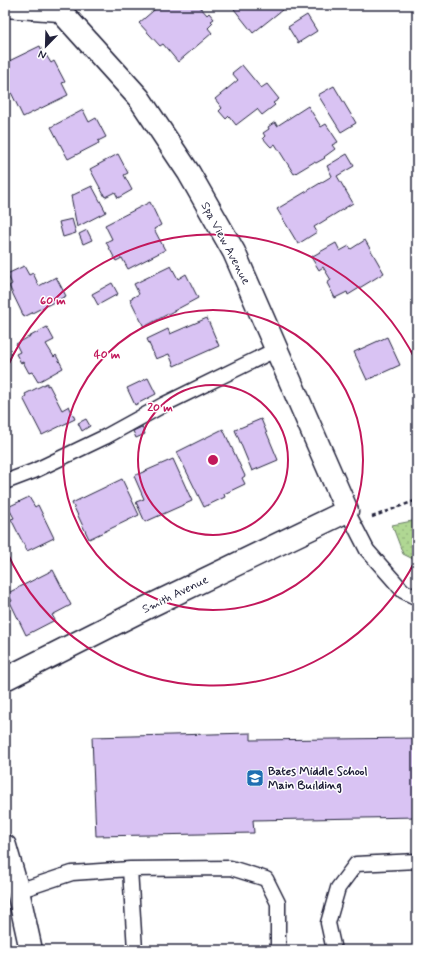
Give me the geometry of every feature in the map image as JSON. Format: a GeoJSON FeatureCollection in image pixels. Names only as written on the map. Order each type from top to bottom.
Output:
{"type":"FeatureCollection","features":[{"type":"Feature","properties":{"kind":"street"},"geometry":{"type":"LineString","coordinates":[[5,6],[57,7]]}},
{"type":"Feature","properties":{"kind":"street","name":"Spa View Avenue"},"geometry":{"type":"LineString","coordinates":[[57,7],[139,98],[189,173],[234,252],[347,511]]}},
{"type":"Feature","properties":{"kind":"street","name":"Smith Avenue"},"geometry":{"type":"LineString","coordinates":[[5,679],[152,605],[347,511]]}},
{"type":"Feature","properties":{"kind":"street"},"geometry":{"type":"LineString","coordinates":[[5,846],[18,891],[31,950]]}},
{"type":"Feature","properties":{"kind":"lane"},"geometry":{"type":"LineString","coordinates":[[5,482],[105,437],[165,404],[277,349]]}},
{"type":"Feature","properties":{"kind":"lane"},"geometry":{"type":"LineString","coordinates":[[347,511],[367,550],[403,591],[417,598]]}},
{"type":"Feature","properties":{"kind":"lane"},"geometry":{"type":"LineString","coordinates":[[334,950],[328,923],[338,888],[356,864],[417,861]]}},
{"type":"Feature","properties":{"kind":"lane"},"geometry":{"type":"LineString","coordinates":[[18,891],[72,873],[130,869],[231,868],[266,878],[278,903],[278,950]]}},
{"type":"Feature","properties":{"kind":"lane"},"geometry":{"type":"LineString","coordinates":[[130,869],[135,950]]}},
{"type":"Feature","properties":{"kind":"path"},"geometry":{"type":"LineString","coordinates":[[347,511],[372,517],[417,500]]}},
{"type":"Feature","properties":{"kind":"green space"},"geometry":{"type":"Polygon","coordinates":[[[417,520],[417,561],[403,554],[392,525],[417,520]]]}},
{"type":"Feature","properties":{"kind":"building"},"geometry":{"type":"Polygon","coordinates":[[[160,5],[203,5],[200,7],[207,15],[209,13],[214,19],[211,21],[213,23],[208,28],[212,33],[178,62],[163,44],[160,46],[139,23],[160,5]]]}},
{"type":"Feature","properties":{"kind":"building"},"geometry":{"type":"Polygon","coordinates":[[[239,5],[287,6],[253,33],[234,9],[239,5]]]}},
{"type":"Feature","properties":{"kind":"building"},"geometry":{"type":"Polygon","coordinates":[[[307,15],[317,31],[298,43],[288,27],[307,15]]]}},
{"type":"Feature","properties":{"kind":"building"},"geometry":{"type":"Polygon","coordinates":[[[40,46],[43,53],[41,54],[42,57],[46,55],[51,63],[54,61],[65,82],[62,83],[68,95],[23,117],[5,80],[5,63],[40,46]]]}},
{"type":"Feature","properties":{"kind":"building"},"geometry":{"type":"Polygon","coordinates":[[[242,65],[261,88],[267,84],[279,99],[273,103],[275,105],[262,115],[257,109],[236,125],[229,116],[226,119],[219,111],[222,108],[215,99],[238,80],[232,73],[242,65]]]}},
{"type":"Feature","properties":{"kind":"building"},"geometry":{"type":"Polygon","coordinates":[[[334,86],[356,123],[341,132],[318,95],[334,86]]]}},
{"type":"Feature","properties":{"kind":"building"},"geometry":{"type":"Polygon","coordinates":[[[308,106],[321,127],[326,124],[338,142],[332,145],[335,149],[324,157],[325,158],[316,163],[314,162],[294,174],[275,144],[271,147],[263,138],[265,136],[263,133],[275,122],[277,126],[308,106]]]}},
{"type":"Feature","properties":{"kind":"building"},"geometry":{"type":"Polygon","coordinates":[[[83,110],[89,122],[96,118],[106,137],[98,141],[99,143],[68,159],[51,127],[83,110]]]}},
{"type":"Feature","properties":{"kind":"building"},"geometry":{"type":"Polygon","coordinates":[[[118,154],[128,173],[124,175],[132,190],[118,198],[115,192],[105,197],[90,169],[118,154]]]}},
{"type":"Feature","properties":{"kind":"building"},"geometry":{"type":"Polygon","coordinates":[[[347,154],[354,166],[337,176],[353,203],[314,227],[317,232],[298,244],[277,209],[332,176],[327,166],[347,154]]]}},
{"type":"Feature","properties":{"kind":"building"},"geometry":{"type":"Polygon","coordinates":[[[92,186],[106,212],[77,227],[71,196],[92,186]]]}},
{"type":"Feature","properties":{"kind":"building"},"geometry":{"type":"Polygon","coordinates":[[[150,202],[161,225],[154,229],[165,250],[128,269],[122,258],[116,261],[106,242],[112,239],[105,225],[150,202]]]}},
{"type":"Feature","properties":{"kind":"building"},"geometry":{"type":"Polygon","coordinates":[[[72,219],[76,233],[63,237],[59,222],[72,219]]]}},
{"type":"Feature","properties":{"kind":"building"},"geometry":{"type":"Polygon","coordinates":[[[87,230],[92,240],[83,244],[79,234],[87,230]]]}},
{"type":"Feature","properties":{"kind":"building"},"geometry":{"type":"Polygon","coordinates":[[[365,240],[384,273],[348,295],[347,292],[335,298],[327,283],[331,280],[323,267],[319,270],[311,257],[336,243],[340,251],[349,246],[351,249],[365,240]]]}},
{"type":"Feature","properties":{"kind":"building"},"geometry":{"type":"Polygon","coordinates":[[[24,266],[29,275],[33,273],[39,286],[56,277],[66,296],[24,317],[9,286],[12,284],[7,274],[24,266]]]}},
{"type":"Feature","properties":{"kind":"building"},"geometry":{"type":"Polygon","coordinates":[[[171,266],[178,279],[186,274],[198,298],[144,327],[130,299],[139,294],[134,284],[171,266]]]}},
{"type":"Feature","properties":{"kind":"building"},"geometry":{"type":"Polygon","coordinates":[[[112,283],[118,294],[98,305],[92,294],[112,283]]]}},
{"type":"Feature","properties":{"kind":"building"},"geometry":{"type":"Polygon","coordinates":[[[207,318],[219,346],[174,366],[169,354],[156,359],[147,339],[168,329],[170,334],[207,318]]]}},
{"type":"Feature","properties":{"kind":"building"},"geometry":{"type":"Polygon","coordinates":[[[47,327],[54,340],[46,344],[54,357],[56,355],[63,368],[38,382],[32,372],[29,373],[23,362],[21,363],[16,354],[20,352],[16,344],[47,327]]]}},
{"type":"Feature","properties":{"kind":"building"},"geometry":{"type":"Polygon","coordinates":[[[387,337],[400,365],[367,380],[354,352],[387,337]]]}},
{"type":"Feature","properties":{"kind":"building"},"geometry":{"type":"Polygon","coordinates":[[[148,378],[156,394],[135,405],[127,388],[148,378]]]}},
{"type":"Feature","properties":{"kind":"building"},"geometry":{"type":"Polygon","coordinates":[[[47,383],[47,386],[49,385],[62,410],[69,406],[75,419],[42,435],[23,398],[26,396],[25,394],[47,383]]]}},
{"type":"Feature","properties":{"kind":"building"},"geometry":{"type":"Polygon","coordinates":[[[86,419],[90,426],[82,431],[78,423],[86,419]]]}},
{"type":"Feature","properties":{"kind":"building"},"geometry":{"type":"Polygon","coordinates":[[[261,419],[278,460],[252,471],[235,430],[261,419]]]}},
{"type":"Feature","properties":{"kind":"building"},"geometry":{"type":"Polygon","coordinates":[[[142,427],[145,434],[136,438],[133,431],[142,427]]]}},
{"type":"Feature","properties":{"kind":"building"},"geometry":{"type":"Polygon","coordinates":[[[223,429],[245,476],[242,478],[245,484],[224,494],[225,497],[204,507],[177,452],[223,429]]]}},
{"type":"Feature","properties":{"kind":"building"},"geometry":{"type":"Polygon","coordinates":[[[173,459],[192,501],[145,522],[136,502],[144,499],[134,476],[173,459]]]}},
{"type":"Feature","properties":{"kind":"building"},"geometry":{"type":"Polygon","coordinates":[[[122,479],[139,515],[89,539],[72,503],[122,479]]]}},
{"type":"Feature","properties":{"kind":"building"},"geometry":{"type":"Polygon","coordinates":[[[29,497],[35,507],[38,505],[54,538],[27,551],[11,519],[14,518],[8,507],[29,497]]]}},
{"type":"Feature","properties":{"kind":"building"},"geometry":{"type":"Polygon","coordinates":[[[53,570],[71,605],[52,615],[55,620],[26,635],[10,602],[12,601],[8,593],[53,570]]]}},
{"type":"Feature","properties":{"kind":"building","name":"Bates Middle School Main Building"},"geometry":{"type":"Polygon","coordinates":[[[251,733],[251,740],[417,738],[417,817],[253,820],[254,833],[96,836],[92,737],[251,733]]]}},
{"type":"Feature","properties":{"kind":"place","name":"Bates Middle School Main Building"},"geometry":{"type":"Point","coordinates":[255,778]}}]}
